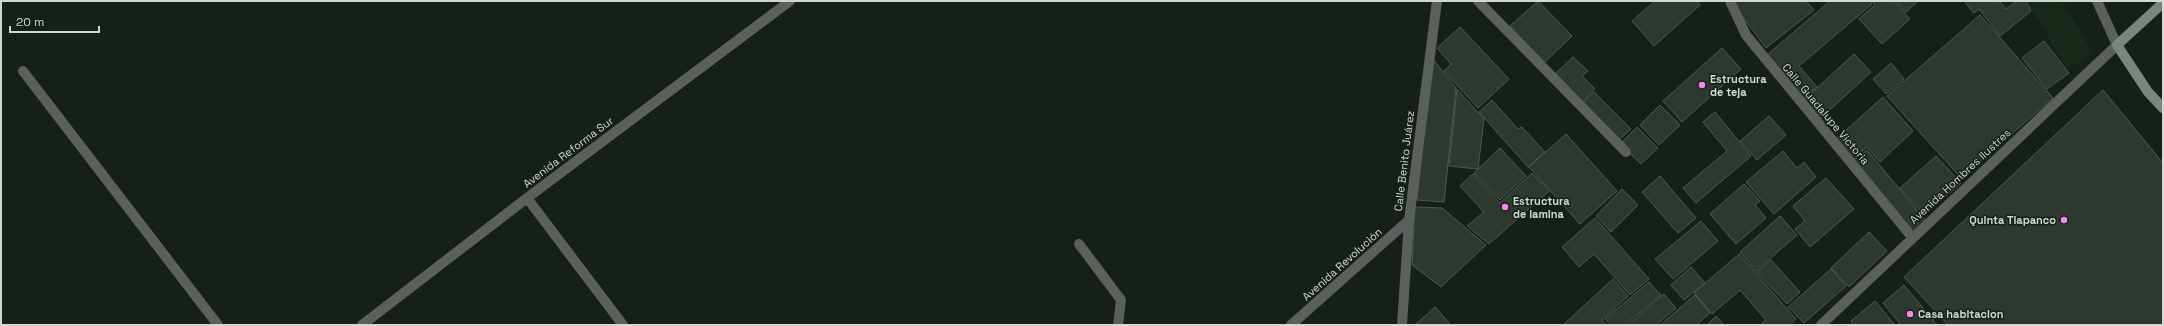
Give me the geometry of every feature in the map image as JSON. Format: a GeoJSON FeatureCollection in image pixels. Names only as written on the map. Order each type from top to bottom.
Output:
{"type":"FeatureCollection","features":[{"type":"Feature","properties":{"kind":"main road"},"geometry":{"type":"LineString","coordinates":[[2163,3],[2117,46],[2148,92],[2163,108]]}},
{"type":"Feature","properties":{"kind":"street","name":"Avenida Reforma Sur"},"geometry":{"type":"LineString","coordinates":[[362,325],[527,198],[790,1]]}},
{"type":"Feature","properties":{"kind":"street","name":"Calle Benito Juárez"},"geometry":{"type":"LineString","coordinates":[[1402,325],[1409,220],[1437,1]]}},
{"type":"Feature","properties":{"kind":"street"},"geometry":{"type":"LineString","coordinates":[[1478,1],[1626,152]]}},
{"type":"Feature","properties":{"kind":"street","name":"Calle Guadalupe Victoria"},"geometry":{"type":"LineString","coordinates":[[1730,1],[1746,35],[1912,237]]}},
{"type":"Feature","properties":{"kind":"street"},"geometry":{"type":"LineString","coordinates":[[2097,1],[2117,46]]}},
{"type":"Feature","properties":{"kind":"street","name":"Avenida Hombres Ilustres"},"geometry":{"type":"LineString","coordinates":[[1821,325],[1912,237],[2117,46]]}},
{"type":"Feature","properties":{"kind":"street"},"geometry":{"type":"LineString","coordinates":[[23,71],[218,325]]}},
{"type":"Feature","properties":{"kind":"street"},"geometry":{"type":"LineString","coordinates":[[527,198],[623,325]]}},
{"type":"Feature","properties":{"kind":"street","name":"Avenida Revolución"},"geometry":{"type":"LineString","coordinates":[[1291,325],[1409,220]]}},
{"type":"Feature","properties":{"kind":"street"},"geometry":{"type":"LineString","coordinates":[[1080,244],[1121,300],[1118,325]]}},
{"type":"Feature","properties":{"kind":"shaded area"},"geometry":{"type":"Polygon","coordinates":[[[2027,1],[2063,1],[2093,54],[2067,69],[2027,1]]]}},
{"type":"Feature","properties":{"kind":"building"},"geometry":{"type":"Polygon","coordinates":[[[1538,1],[1572,36],[1544,63],[1510,26],[1538,1]]]}},
{"type":"Feature","properties":{"kind":"building"},"geometry":{"type":"Polygon","coordinates":[[[1655,1],[1697,1],[1700,5],[1654,46],[1632,21],[1655,1]]]}},
{"type":"Feature","properties":{"kind":"building"},"geometry":{"type":"Polygon","coordinates":[[[1737,1],[1806,1],[1814,10],[1766,48],[1733,4],[1737,1]]]}},
{"type":"Feature","properties":{"kind":"building"},"geometry":{"type":"Polygon","coordinates":[[[1830,1],[1870,1],[1872,4],[1799,66],[1817,87],[1803,99],[1766,56],[1830,1]]]}},
{"type":"Feature","properties":{"kind":"building"},"geometry":{"type":"Polygon","coordinates":[[[1872,1],[1894,1],[1910,19],[1882,44],[1859,19],[1875,5],[1872,1]]]}},
{"type":"Feature","properties":{"kind":"building"},"geometry":{"type":"Polygon","coordinates":[[[1896,1],[1918,1],[1906,12],[1896,1]]]}},
{"type":"Feature","properties":{"kind":"building"},"geometry":{"type":"Polygon","coordinates":[[[1964,1],[1999,1],[2006,9],[2017,1],[2026,1],[2031,11],[2000,36],[1979,9],[1974,13],[1964,1]]]}},
{"type":"Feature","properties":{"kind":"building"},"geometry":{"type":"Polygon","coordinates":[[[1980,15],[2053,98],[1961,178],[1887,96],[1980,15]]]}},
{"type":"Feature","properties":{"kind":"building"},"geometry":{"type":"Polygon","coordinates":[[[1460,27],[1509,79],[1478,108],[1444,71],[1451,64],[1437,48],[1460,27]]]}},
{"type":"Feature","properties":{"kind":"building"},"geometry":{"type":"Polygon","coordinates":[[[2044,41],[2069,73],[2047,89],[2022,58],[2044,41]]]}},
{"type":"Feature","properties":{"kind":"building","name":"Estructura de teja"},"geometry":{"type":"Polygon","coordinates":[[[1722,48],[1741,69],[1682,122],[1663,101],[1722,48]]]}},
{"type":"Feature","properties":{"kind":"building"},"geometry":{"type":"Polygon","coordinates":[[[1854,54],[1871,72],[1820,119],[1803,101],[1854,54]]]}},
{"type":"Feature","properties":{"kind":"building"},"geometry":{"type":"Polygon","coordinates":[[[1573,57],[1588,71],[1582,76],[1595,89],[1582,102],[1554,75],[1573,57]]]}},
{"type":"Feature","properties":{"kind":"building"},"geometry":{"type":"Polygon","coordinates":[[[1432,58],[1456,88],[1444,202],[1417,200],[1432,58]]]}},
{"type":"Feature","properties":{"kind":"building"},"geometry":{"type":"Polygon","coordinates":[[[1891,63],[1904,79],[1886,94],[1873,79],[1891,63]]]}},
{"type":"Feature","properties":{"kind":"building"},"geometry":{"type":"Polygon","coordinates":[[[1457,89],[1484,119],[1478,169],[1449,166],[1457,89]]]}},
{"type":"Feature","properties":{"kind":"building","name":"Quinta Tlapanco"},"geometry":{"type":"Polygon","coordinates":[[[2103,90],[2163,163],[2163,325],[1948,325],[1904,277],[2103,90]]]}},
{"type":"Feature","properties":{"kind":"building"},"geometry":{"type":"Polygon","coordinates":[[[1594,92],[1631,129],[1618,141],[1581,105],[1594,92]]]}},
{"type":"Feature","properties":{"kind":"building"},"geometry":{"type":"Polygon","coordinates":[[[1883,97],[1913,131],[1880,162],[1867,147],[1854,159],[1836,139],[1883,97]]]}},
{"type":"Feature","properties":{"kind":"building"},"geometry":{"type":"Polygon","coordinates":[[[1492,100],[1518,129],[1522,127],[1545,152],[1528,167],[1479,112],[1492,100]]]}},
{"type":"Feature","properties":{"kind":"building"},"geometry":{"type":"Polygon","coordinates":[[[1660,105],[1680,125],[1659,145],[1640,125],[1660,105]]]}},
{"type":"Feature","properties":{"kind":"building"},"geometry":{"type":"Polygon","coordinates":[[[1715,112],[1751,156],[1696,203],[1683,188],[1727,151],[1703,122],[1715,112]]]}},
{"type":"Feature","properties":{"kind":"building"},"geometry":{"type":"Polygon","coordinates":[[[1769,116],[1786,135],[1757,160],[1740,141],[1769,116]]]}},
{"type":"Feature","properties":{"kind":"building"},"geometry":{"type":"Polygon","coordinates":[[[1637,127],[1658,148],[1641,164],[1620,144],[1637,127]]]}},
{"type":"Feature","properties":{"kind":"building"},"geometry":{"type":"Polygon","coordinates":[[[1566,134],[1617,191],[1580,224],[1529,167],[1566,134]]]}},
{"type":"Feature","properties":{"kind":"building"},"geometry":{"type":"Polygon","coordinates":[[[1500,148],[1526,176],[1500,200],[1474,173],[1500,148]]]}},
{"type":"Feature","properties":{"kind":"building"},"geometry":{"type":"Polygon","coordinates":[[[1867,150],[1927,222],[1913,234],[1852,162],[1867,150]]]}},
{"type":"Feature","properties":{"kind":"building"},"geometry":{"type":"Polygon","coordinates":[[[1783,151],[1797,168],[1804,162],[1816,177],[1774,214],[1746,182],[1783,151]]]}},
{"type":"Feature","properties":{"kind":"building"},"geometry":{"type":"Polygon","coordinates":[[[1936,156],[1961,183],[1924,215],[1900,188],[1936,156]]]}},
{"type":"Feature","properties":{"kind":"building","name":"Estructura de lamina"},"geometry":{"type":"Polygon","coordinates":[[[1532,173],[1549,191],[1489,244],[1467,226],[1484,212],[1460,186],[1473,174],[1500,203],[1532,173]]]}},
{"type":"Feature","properties":{"kind":"building"},"geometry":{"type":"Polygon","coordinates":[[[1660,176],[1696,218],[1678,233],[1642,192],[1660,176]]]}},
{"type":"Feature","properties":{"kind":"building"},"geometry":{"type":"Polygon","coordinates":[[[1826,178],[1854,209],[1810,247],[1795,229],[1805,221],[1793,206],[1826,178]]]}},
{"type":"Feature","properties":{"kind":"building"},"geometry":{"type":"Polygon","coordinates":[[[1744,184],[1760,201],[1755,205],[1766,218],[1736,244],[1710,214],[1744,184]]]}},
{"type":"Feature","properties":{"kind":"building"},"geometry":{"type":"Polygon","coordinates":[[[1622,189],[1638,205],[1611,232],[1596,216],[1622,189]]]}},
{"type":"Feature","properties":{"kind":"building"},"geometry":{"type":"Polygon","coordinates":[[[1415,207],[1442,208],[1486,245],[1441,287],[1412,265],[1415,207]]]}},
{"type":"Feature","properties":{"kind":"building"},"geometry":{"type":"Polygon","coordinates":[[[1780,216],[1797,235],[1756,271],[1740,252],[1780,216]]]}},
{"type":"Feature","properties":{"kind":"building"},"geometry":{"type":"Polygon","coordinates":[[[1595,218],[1649,279],[1630,295],[1594,254],[1579,267],[1562,247],[1595,218]]]}},
{"type":"Feature","properties":{"kind":"building"},"geometry":{"type":"Polygon","coordinates":[[[1701,221],[1718,241],[1673,279],[1655,259],[1701,221]]]}},
{"type":"Feature","properties":{"kind":"building"},"geometry":{"type":"Polygon","coordinates":[[[1869,232],[1887,251],[1849,287],[1831,268],[1869,232]]]}},
{"type":"Feature","properties":{"kind":"building"},"geometry":{"type":"Polygon","coordinates":[[[1739,254],[1796,319],[1789,325],[1760,325],[1766,320],[1740,290],[1712,314],[1694,293],[1739,254]]]}},
{"type":"Feature","properties":{"kind":"building"},"geometry":{"type":"Polygon","coordinates":[[[1771,260],[1800,292],[1787,304],[1757,272],[1771,260]]]}},
{"type":"Feature","properties":{"kind":"building"},"geometry":{"type":"Polygon","coordinates":[[[1691,267],[1705,283],[1684,300],[1671,285],[1691,267]]]}},
{"type":"Feature","properties":{"kind":"building"},"geometry":{"type":"Polygon","coordinates":[[[1831,269],[1846,286],[1804,323],[1788,307],[1831,269]]]}},
{"type":"Feature","properties":{"kind":"building"},"geometry":{"type":"Polygon","coordinates":[[[1613,279],[1628,296],[1602,320],[1606,325],[1563,325],[1613,279]]]}},
{"type":"Feature","properties":{"kind":"building"},"geometry":{"type":"Polygon","coordinates":[[[1649,282],[1661,295],[1625,325],[1610,325],[1605,319],[1649,282]]]}},
{"type":"Feature","properties":{"kind":"building","name":"Casa habitacion"},"geometry":{"type":"Polygon","coordinates":[[[1904,285],[1937,325],[1901,325],[1883,303],[1904,285]]]}},
{"type":"Feature","properties":{"kind":"building"},"geometry":{"type":"Polygon","coordinates":[[[1664,294],[1676,308],[1656,325],[1628,325],[1664,294]]]}},
{"type":"Feature","properties":{"kind":"building"},"geometry":{"type":"Polygon","coordinates":[[[1695,295],[1710,313],[1696,325],[1660,325],[1695,295]]]}},
{"type":"Feature","properties":{"kind":"building","name":"Casa habitacion"},"geometry":{"type":"Polygon","coordinates":[[[1875,301],[1895,325],[1854,325],[1851,321],[1875,301]]]}},
{"type":"Feature","properties":{"kind":"building"},"geometry":{"type":"Polygon","coordinates":[[[1435,307],[1451,325],[1415,325],[1435,307]]]}},
{"type":"Feature","properties":{"kind":"building"},"geometry":{"type":"Polygon","coordinates":[[[1716,316],[1724,325],[1707,325],[1716,316]]]}},
{"type":"Feature","properties":{"kind":"place","name":"Estructura de teja"},"geometry":{"type":"Point","coordinates":[1702,85]}},
{"type":"Feature","properties":{"kind":"place","name":"Estructura de lamina"},"geometry":{"type":"Point","coordinates":[1505,207]}},
{"type":"Feature","properties":{"kind":"place","name":"Quinta Tlapanco"},"geometry":{"type":"Point","coordinates":[2064,220]}},
{"type":"Feature","properties":{"kind":"place","name":"Casa habitacion"},"geometry":{"type":"Point","coordinates":[1910,314]}}]}
